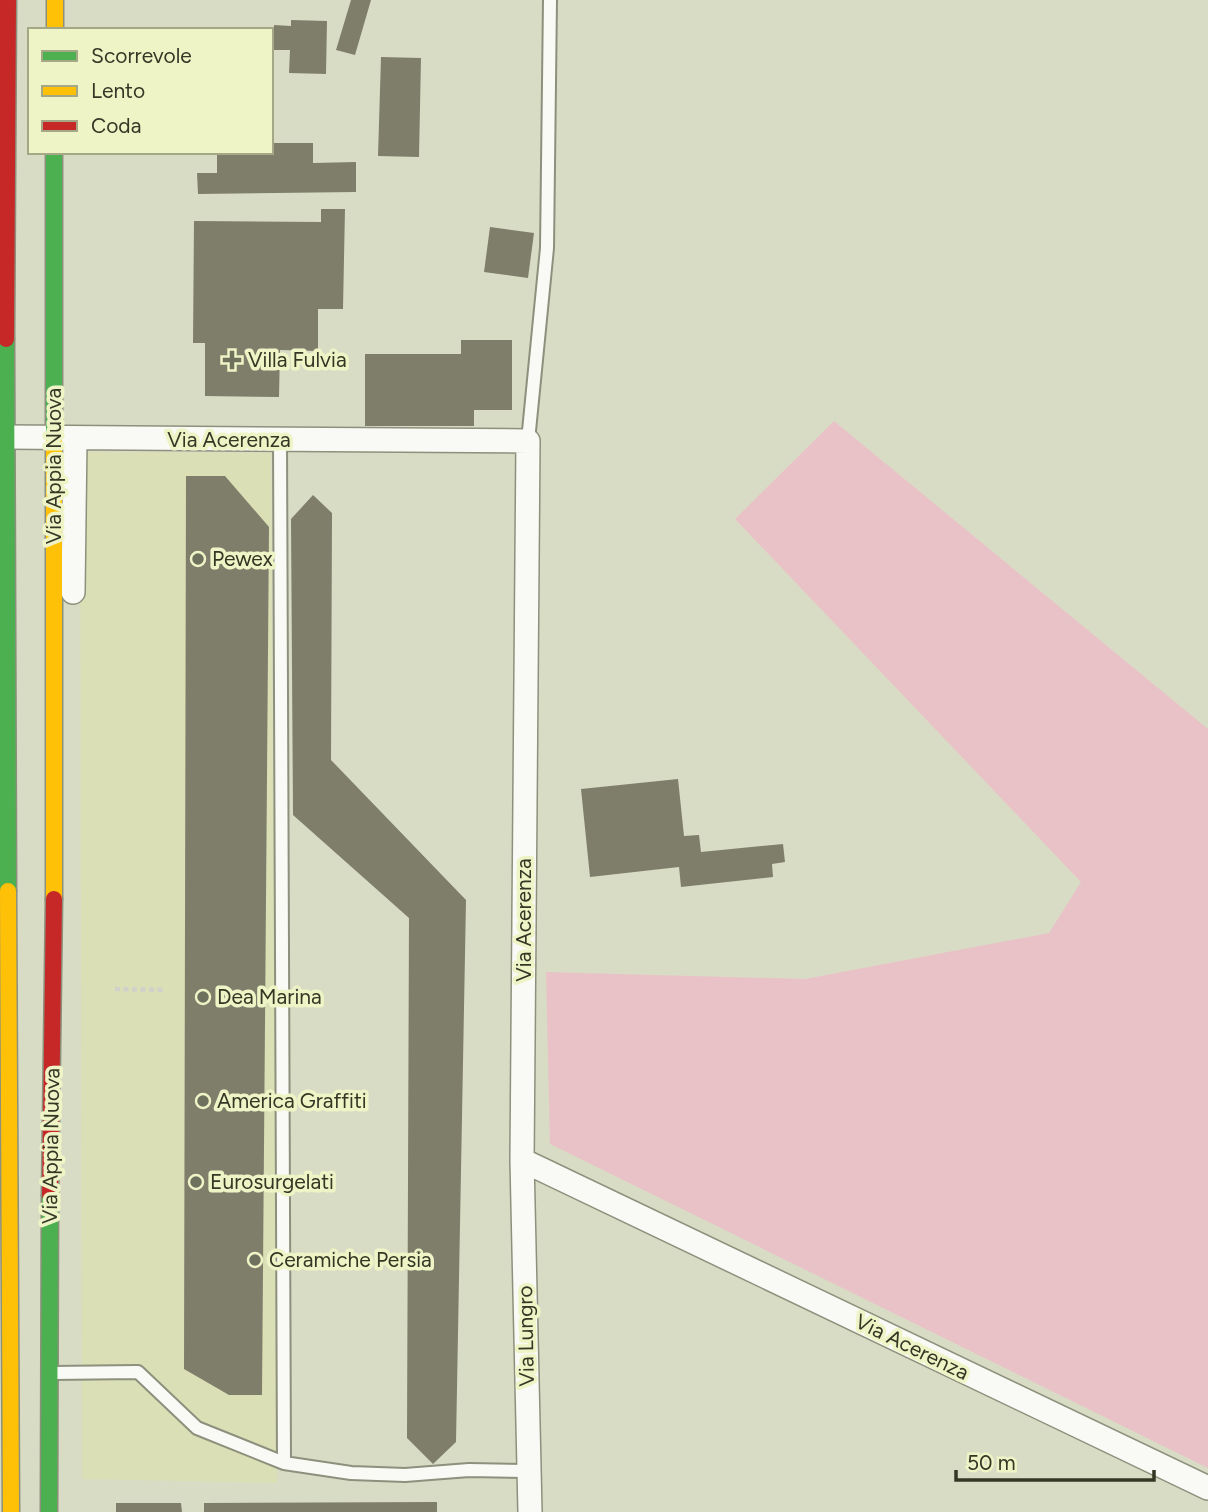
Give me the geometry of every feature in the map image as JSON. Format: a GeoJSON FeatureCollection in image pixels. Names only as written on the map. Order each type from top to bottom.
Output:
{"type":"FeatureCollection","features":[{"type":"Feature","properties":{"kind":"main road","name":"Via Appia Nuova"},"geometry":{"type":"LineString","coordinates":[[8,0],[4,1122],[6,1366],[11,1512]]}},
{"type":"Feature","properties":{"kind":"main road"},"geometry":{"type":"LineString","coordinates":[[54,28],[55,0]]}},
{"type":"Feature","properties":{"kind":"main road","name":"Via Appia Nuova"},"geometry":{"type":"LineString","coordinates":[[54,154],[64,438]]}},
{"type":"Feature","properties":{"kind":"main road","name":"Via Appia Nuova"},"geometry":{"type":"LineString","coordinates":[[49,1512],[48,1373],[55,780]]}},
{"type":"Feature","properties":{"kind":"street","name":"Via Acerenza"},"geometry":{"type":"LineString","coordinates":[[6,437],[528,441],[522,1160],[1208,1488]]}},
{"type":"Feature","properties":{"kind":"street","name":"Via Appia Nuova"},"geometry":{"type":"LineString","coordinates":[[55,780],[72,664],[64,438]]}},
{"type":"Feature","properties":{"kind":"street","name":"Via Lungro"},"geometry":{"type":"LineString","coordinates":[[522,1160],[530,1512]]}},
{"type":"Feature","properties":{"kind":"lane"},"geometry":{"type":"LineString","coordinates":[[528,441],[547,248],[550,0]]}},
{"type":"Feature","properties":{"kind":"lane"},"geometry":{"type":"LineString","coordinates":[[280,440],[284,1464]]}},
{"type":"Feature","properties":{"kind":"lane"},"geometry":{"type":"LineString","coordinates":[[48,1373],[138,1372],[197,1427],[284,1464],[351,1473],[405,1475],[469,1470],[529,1471]]}},
{"type":"Feature","properties":{"kind":"path"},"geometry":{"type":"LineString","coordinates":[[115,989],[165,990]]}},
{"type":"Feature","properties":{"kind":"shaded area"},"geometry":{"type":"Polygon","coordinates":[[[834,421],[1208,729],[1208,1468],[550,1144],[546,972],[805,979],[1049,933],[1081,882],[735,519],[834,421]]]}},
{"type":"Feature","properties":{"kind":"shaded area"},"geometry":{"type":"Polygon","coordinates":[[[80,452],[271,453],[277,1483],[82,1479],[80,452]]]}},
{"type":"Feature","properties":{"kind":"building"},"geometry":{"type":"Polygon","coordinates":[[[351,0],[371,0],[355,55],[336,50],[351,0]]]}},
{"type":"Feature","properties":{"kind":"building"},"geometry":{"type":"Polygon","coordinates":[[[291,20],[327,21],[326,74],[289,73],[290,50],[273,50],[274,25],[291,26],[291,20]]]}},
{"type":"Feature","properties":{"kind":"building"},"geometry":{"type":"Polygon","coordinates":[[[381,57],[421,58],[419,157],[378,156],[381,57]]]}},
{"type":"Feature","properties":{"kind":"building"},"geometry":{"type":"Polygon","coordinates":[[[273,143],[313,143],[313,163],[356,162],[356,192],[198,194],[197,173],[217,173],[217,154],[273,154],[273,143]]]}},
{"type":"Feature","properties":{"kind":"building"},"geometry":{"type":"Polygon","coordinates":[[[321,209],[345,209],[343,309],[318,309],[318,351],[280,350],[279,397],[205,396],[205,343],[193,343],[194,221],[321,222],[321,209]]]}},
{"type":"Feature","properties":{"kind":"building"},"geometry":{"type":"Polygon","coordinates":[[[490,227],[534,233],[528,278],[484,272],[490,227]]]}},
{"type":"Feature","properties":{"kind":"building"},"geometry":{"type":"Polygon","coordinates":[[[461,340],[512,340],[512,410],[474,410],[474,426],[365,426],[365,354],[461,354],[461,340]]]}},
{"type":"Feature","properties":{"kind":"building"},"geometry":{"type":"Polygon","coordinates":[[[186,476],[225,476],[269,527],[262,1395],[229,1395],[184,1369],[186,476]]]}},
{"type":"Feature","properties":{"kind":"building"},"geometry":{"type":"Polygon","coordinates":[[[313,495],[332,513],[331,760],[466,900],[456,1442],[433,1464],[407,1438],[409,918],[293,815],[291,519],[313,495]]]}},
{"type":"Feature","properties":{"kind":"building"},"geometry":{"type":"Polygon","coordinates":[[[678,779],[684,836],[699,835],[701,852],[783,844],[785,862],[772,864],[773,877],[681,887],[679,867],[590,877],[581,789],[678,779]]]}},
{"type":"Feature","properties":{"kind":"building"},"geometry":{"type":"Polygon","coordinates":[[[437,1502],[437,1512],[204,1512],[204,1503],[437,1502]]]}},
{"type":"Feature","properties":{"kind":"building"},"geometry":{"type":"Polygon","coordinates":[[[116,1503],[181,1503],[182,1512],[116,1512],[116,1503]]]}},
{"type":"Feature","properties":{"kind":"traffic: fast"},"geometry":{"type":"LineString","coordinates":[[54,154],[54,439]]}},
{"type":"Feature","properties":{"kind":"traffic: fast"},"geometry":{"type":"LineString","coordinates":[[6,339],[8,891]]}},
{"type":"Feature","properties":{"kind":"traffic: fast"},"geometry":{"type":"LineString","coordinates":[[49,1512],[50,1195]]}},
{"type":"Feature","properties":{"kind":"traffic: slow"},"geometry":{"type":"LineString","coordinates":[[55,0],[55,28]]}},
{"type":"Feature","properties":{"kind":"traffic: slow"},"geometry":{"type":"LineString","coordinates":[[54,439],[54,899]]}},
{"type":"Feature","properties":{"kind":"traffic: slow"},"geometry":{"type":"LineString","coordinates":[[8,891],[11,1512]]}},
{"type":"Feature","properties":{"kind":"traffic: jam"},"geometry":{"type":"LineString","coordinates":[[6,339],[8,0]]}},
{"type":"Feature","properties":{"kind":"traffic: jam"},"geometry":{"type":"LineString","coordinates":[[50,1195],[54,899]]}},
{"type":"Feature","properties":{"kind":"place","name":"Villa Fulvia"},"geometry":{"type":"Point","coordinates":[232,360]}},
{"type":"Feature","properties":{"kind":"place","name":"Pewex"},"geometry":{"type":"Point","coordinates":[198,559]}},
{"type":"Feature","properties":{"kind":"place","name":"Dea Marina"},"geometry":{"type":"Point","coordinates":[203,997]}},
{"type":"Feature","properties":{"kind":"place","name":"America Graffiti"},"geometry":{"type":"Point","coordinates":[203,1101]}},
{"type":"Feature","properties":{"kind":"place","name":"Eurosurgelati"},"geometry":{"type":"Point","coordinates":[196,1182]}},
{"type":"Feature","properties":{"kind":"place","name":"Ceramiche Persia"},"geometry":{"type":"Point","coordinates":[255,1260]}}]}
